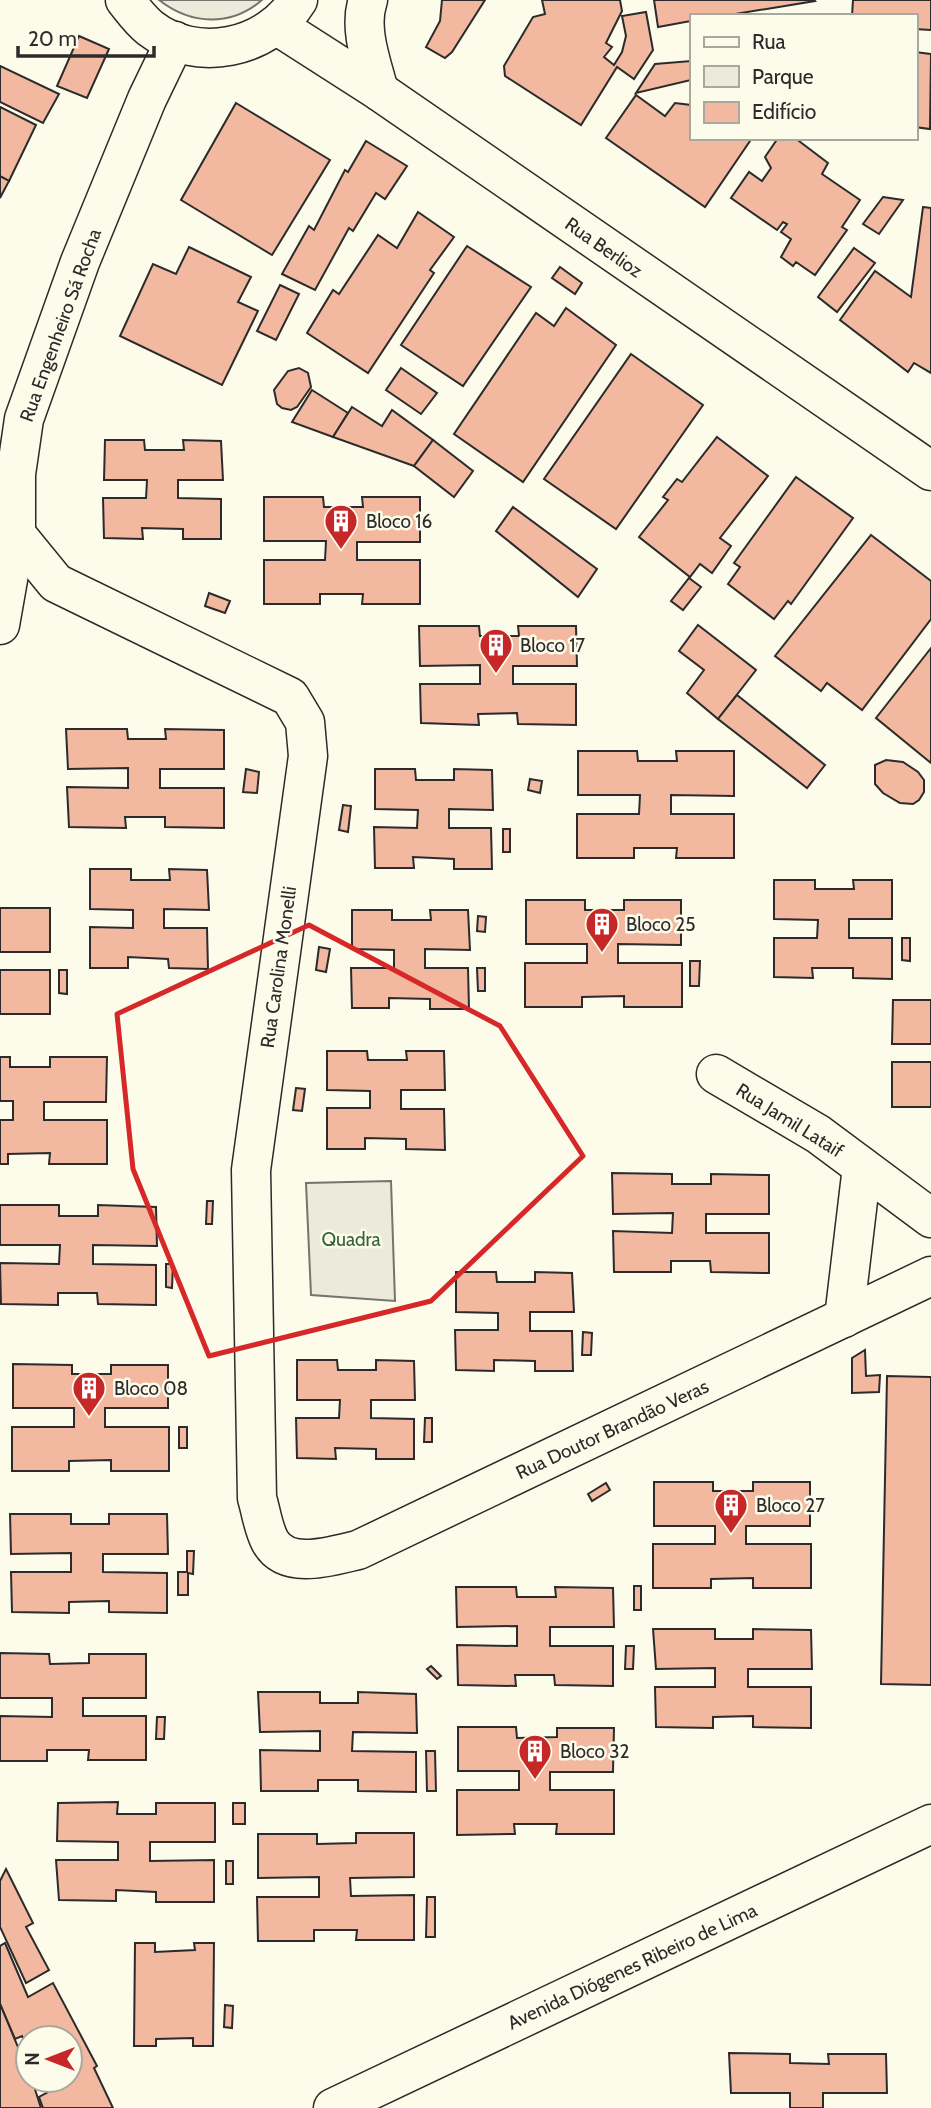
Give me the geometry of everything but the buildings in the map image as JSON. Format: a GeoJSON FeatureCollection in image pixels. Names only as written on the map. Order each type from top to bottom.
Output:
{"type":"FeatureCollection","features":[{"type":"Feature","properties":{"kind":"street"},"geometry":{"type":"LineString","coordinates":[[125,0],[151,29],[175,40],[208,48],[247,42],[287,13]]}},
{"type":"Feature","properties":{"kind":"street"},"geometry":{"type":"LineString","coordinates":[[368,0],[365,8],[367,40],[379,91]]}},
{"type":"Feature","properties":{"kind":"street","name":"Rua Berlioz"},"geometry":{"type":"LineString","coordinates":[[287,13],[379,91],[931,471]]}},
{"type":"Feature","properties":{"kind":"street","name":"Rua Engenheiro Sá Rocha"},"geometry":{"type":"LineString","coordinates":[[0,625],[16,534],[16,474],[24,419],[80,262],[147,99],[175,40]]}},
{"type":"Feature","properties":{"kind":"street","name":"Rua Carolina Monelli"},"geometry":{"type":"LineString","coordinates":[[16,534],[56,583],[290,697],[305,722],[308,756],[251,1170],[257,1498],[271,1542],[287,1556]]}},
{"type":"Feature","properties":{"kind":"street","name":"Rua Jamil Lataif"},"geometry":{"type":"LineString","coordinates":[[716,1074],[818,1134],[931,1218]]}},
{"type":"Feature","properties":{"kind":"street","name":"Rua Jamil Lataif"},"geometry":{"type":"LineString","coordinates":[[844,1318],[862,1167]]}},
{"type":"Feature","properties":{"kind":"street","name":"Rua Doutor Brandão Veras"},"geometry":{"type":"LineString","coordinates":[[287,1556],[320,1559],[358,1550],[931,1276]]}},
{"type":"Feature","properties":{"kind":"street","name":"Avenida Diógenes Ribeiro de Lima"},"geometry":{"type":"LineString","coordinates":[[333,2108],[931,1824]]}},
{"type":"Feature","properties":{"kind":"highlighted area"},"geometry":{"type":"Polygon","coordinates":[[[309,925],[500,1026],[583,1156],[431,1301],[209,1356],[133,1169],[117,1014],[309,925]]]}},
{"type":"Feature","properties":{"kind":"green space"},"geometry":{"type":"Polygon","coordinates":[[[159,0],[262,0],[237,15],[211,20],[184,14],[159,0]]]}},
{"type":"Feature","properties":{"kind":"green space","name":"Quadra"},"geometry":{"type":"Polygon","coordinates":[[[391,1181],[395,1301],[311,1295],[306,1183],[391,1181]]]}},
{"type":"Feature","properties":{"kind":"place","name":"Bloco 16"},"geometry":{"type":"Point","coordinates":[341,551]}},
{"type":"Feature","properties":{"kind":"place","name":"Bloco 17"},"geometry":{"type":"Point","coordinates":[496,675]}},
{"type":"Feature","properties":{"kind":"place","name":"Bloco 25"},"geometry":{"type":"Point","coordinates":[602,954]}},
{"type":"Feature","properties":{"kind":"place","name":"Bloco 08"},"geometry":{"type":"Point","coordinates":[89,1418]}},
{"type":"Feature","properties":{"kind":"place","name":"Bloco 27"},"geometry":{"type":"Point","coordinates":[731,1535]}},
{"type":"Feature","properties":{"kind":"place","name":"Bloco 32"},"geometry":{"type":"Point","coordinates":[535,1781]}}]}
